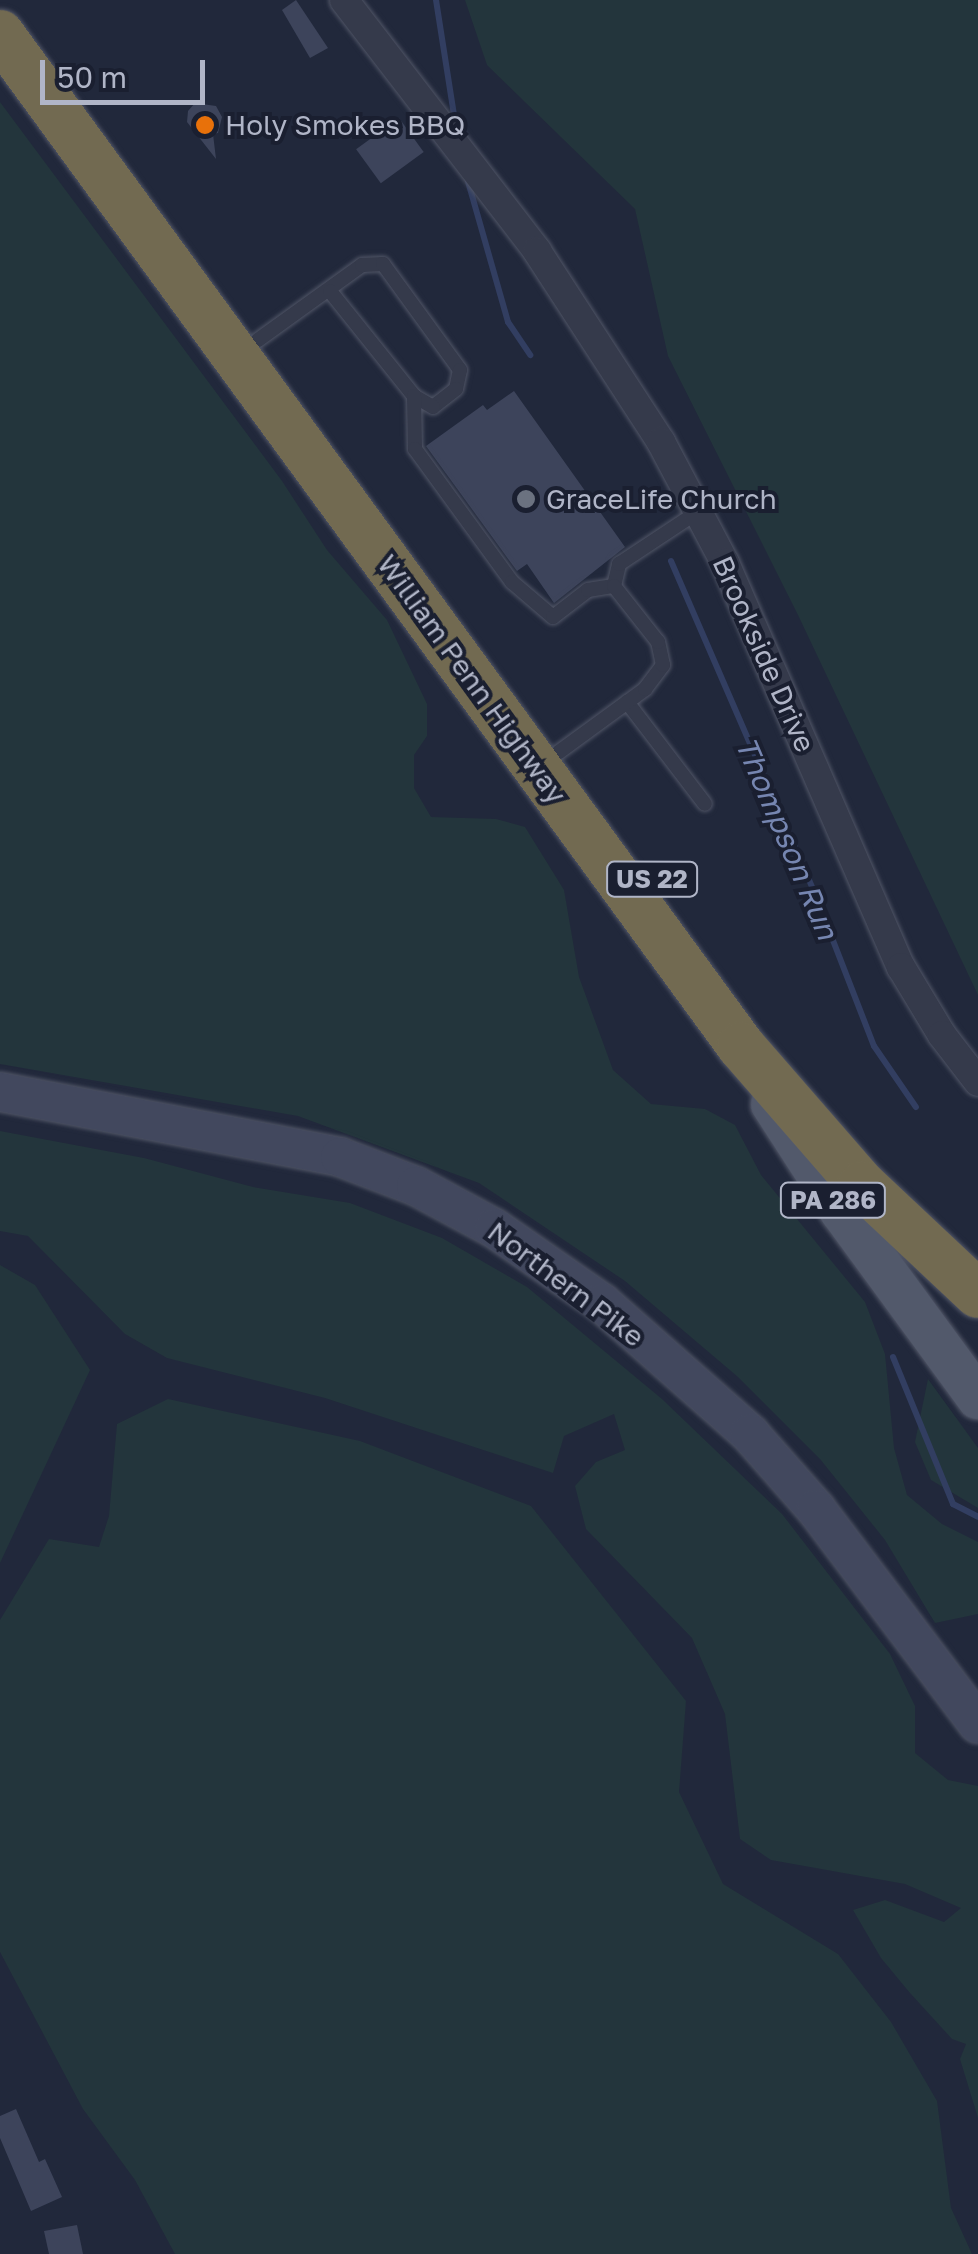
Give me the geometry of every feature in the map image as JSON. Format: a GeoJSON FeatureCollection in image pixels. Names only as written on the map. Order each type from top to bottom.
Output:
{"type":"FeatureCollection","features":[{"type":"Feature","properties":{"kind":"highway","name":"William Penn Highway"},"geometry":{"type":"LineString","coordinates":[[8,0],[798,1074],[882,1166],[978,1258]]}},
{"type":"Feature","properties":{"kind":"highway","name":"William Penn Highway"},"geometry":{"type":"LineString","coordinates":[[0,34],[702,993],[818,1139],[978,1294]]}},
{"type":"Feature","properties":{"kind":"main road","name":"PA 286"},"geometry":{"type":"LineString","coordinates":[[702,993],[841,1211],[978,1398]]}},
{"type":"Feature","properties":{"kind":"main road","name":"Northern Pike"},"geometry":{"type":"LineString","coordinates":[[0,1092],[340,1157],[416,1186],[494,1228],[602,1304],[750,1434],[816,1510],[978,1724]]}},
{"type":"Feature","properties":{"kind":"street","name":"Brookside Drive"},"geometry":{"type":"LineString","coordinates":[[344,0],[536,252],[662,442],[700,510],[900,967],[942,1035],[978,1082]]}},
{"type":"Feature","properties":{"kind":"lane"},"geometry":{"type":"LineString","coordinates":[[258,340],[362,265],[383,264],[460,370],[456,389],[433,407],[414,396],[330,291]]}},
{"type":"Feature","properties":{"kind":"lane"},"geometry":{"type":"LineString","coordinates":[[414,396],[416,449],[512,582],[553,617],[588,590],[614,586]]}},
{"type":"Feature","properties":{"kind":"lane"},"geometry":{"type":"LineString","coordinates":[[614,586],[619,564],[700,510]]}},
{"type":"Feature","properties":{"kind":"lane"},"geometry":{"type":"LineString","coordinates":[[559,752],[627,702],[663,665],[658,642],[614,586]]}},
{"type":"Feature","properties":{"kind":"lane"},"geometry":{"type":"LineString","coordinates":[[627,702],[705,804]]}},
{"type":"Feature","properties":{"kind":"shaded area"},"geometry":{"type":"Polygon","coordinates":[[[465,0],[978,0],[978,995],[798,615],[668,356],[635,209],[487,65],[465,0]]]}},
{"type":"Feature","properties":{"kind":"shaded area"},"geometry":{"type":"Polygon","coordinates":[[[0,102],[282,481],[327,550],[387,620],[427,704],[427,736],[414,755],[414,788],[431,817],[496,819],[525,827],[564,890],[579,977],[613,1070],[651,1104],[705,1109],[735,1125],[761,1175],[865,1302],[885,1354],[894,1448],[907,1495],[942,1524],[978,1542],[978,1614],[935,1623],[885,1540],[820,1459],[738,1377],[625,1281],[479,1183],[298,1116],[0,1064],[0,102]]]}},
{"type":"Feature","properties":{"kind":"shaded area"},"geometry":{"type":"Polygon","coordinates":[[[0,1131],[144,1158],[253,1187],[350,1203],[442,1238],[527,1287],[662,1399],[782,1514],[890,1654],[915,1706],[915,1753],[948,1780],[978,1786],[978,2118],[960,2059],[966,2044],[952,2039],[910,1993],[881,1958],[853,1910],[885,1900],[944,1922],[961,1908],[905,1884],[771,1860],[740,1839],[725,1714],[692,1638],[586,1529],[575,1486],[596,1462],[625,1450],[614,1414],[564,1436],[553,1473],[325,1398],[167,1358],[125,1334],[28,1236],[0,1231],[0,1131]]]}},
{"type":"Feature","properties":{"kind":"shaded area"},"geometry":{"type":"Polygon","coordinates":[[[0,1265],[35,1285],[90,1370],[0,1563],[0,1265]]]}},
{"type":"Feature","properties":{"kind":"shaded area"},"geometry":{"type":"Polygon","coordinates":[[[928,1379],[978,1448],[978,1508],[931,1480],[915,1442],[928,1379]]]}},
{"type":"Feature","properties":{"kind":"shaded area"},"geometry":{"type":"Polygon","coordinates":[[[168,1399],[360,1441],[531,1506],[686,1701],[679,1792],[723,1884],[838,1954],[891,2022],[937,2101],[951,2208],[972,2254],[175,2254],[135,2180],[83,2109],[0,1952],[0,1620],[49,1539],[99,1547],[109,1516],[117,1424],[168,1399]]]}},
{"type":"Feature","properties":{"kind":"building"},"geometry":{"type":"Polygon","coordinates":[[[296,0],[328,48],[310,58],[282,10],[296,0]]]}},
{"type":"Feature","properties":{"kind":"building","name":"Holy Smokes BBQ"},"geometry":{"type":"Polygon","coordinates":[[[195,103],[216,106],[222,117],[218,133],[213,134],[216,159],[187,122],[188,111],[195,103]]]}},
{"type":"Feature","properties":{"kind":"building"},"geometry":{"type":"Polygon","coordinates":[[[399,118],[424,152],[381,183],[356,149],[399,118]]]}},
{"type":"Feature","properties":{"kind":"building","name":"GraceLife Church"},"geometry":{"type":"Polygon","coordinates":[[[514,391],[625,547],[554,603],[527,564],[517,571],[426,446],[483,405],[487,410],[514,391]]]}},
{"type":"Feature","properties":{"kind":"building"},"geometry":{"type":"Polygon","coordinates":[[[16,2109],[39,2162],[45,2159],[62,2197],[31,2211],[0,2138],[0,2116],[16,2109]]]}},
{"type":"Feature","properties":{"kind":"building"},"geometry":{"type":"Polygon","coordinates":[[[77,2225],[83,2254],[49,2254],[44,2231],[77,2225]]]}},
{"type":"Feature","properties":{"kind":"waterway","name":"Thompson Run"},"geometry":{"type":"LineString","coordinates":[[436,0],[456,127]]}},
{"type":"Feature","properties":{"kind":"waterway","name":"Thompson Run"},"geometry":{"type":"LineString","coordinates":[[467,178],[508,322],[530,355]]}},
{"type":"Feature","properties":{"kind":"waterway","name":"Thompson Run"},"geometry":{"type":"LineString","coordinates":[[671,561],[815,894],[874,1046],[916,1107]]}},
{"type":"Feature","properties":{"kind":"waterway","name":"Thompson Run"},"geometry":{"type":"LineString","coordinates":[[893,1357],[953,1504],[978,1517]]}},
{"type":"Feature","properties":{"kind":"place","name":"Holy Smokes BBQ"},"geometry":{"type":"Point","coordinates":[205,125]}},
{"type":"Feature","properties":{"kind":"place","name":"GraceLife Church"},"geometry":{"type":"Point","coordinates":[526,499]}}]}
